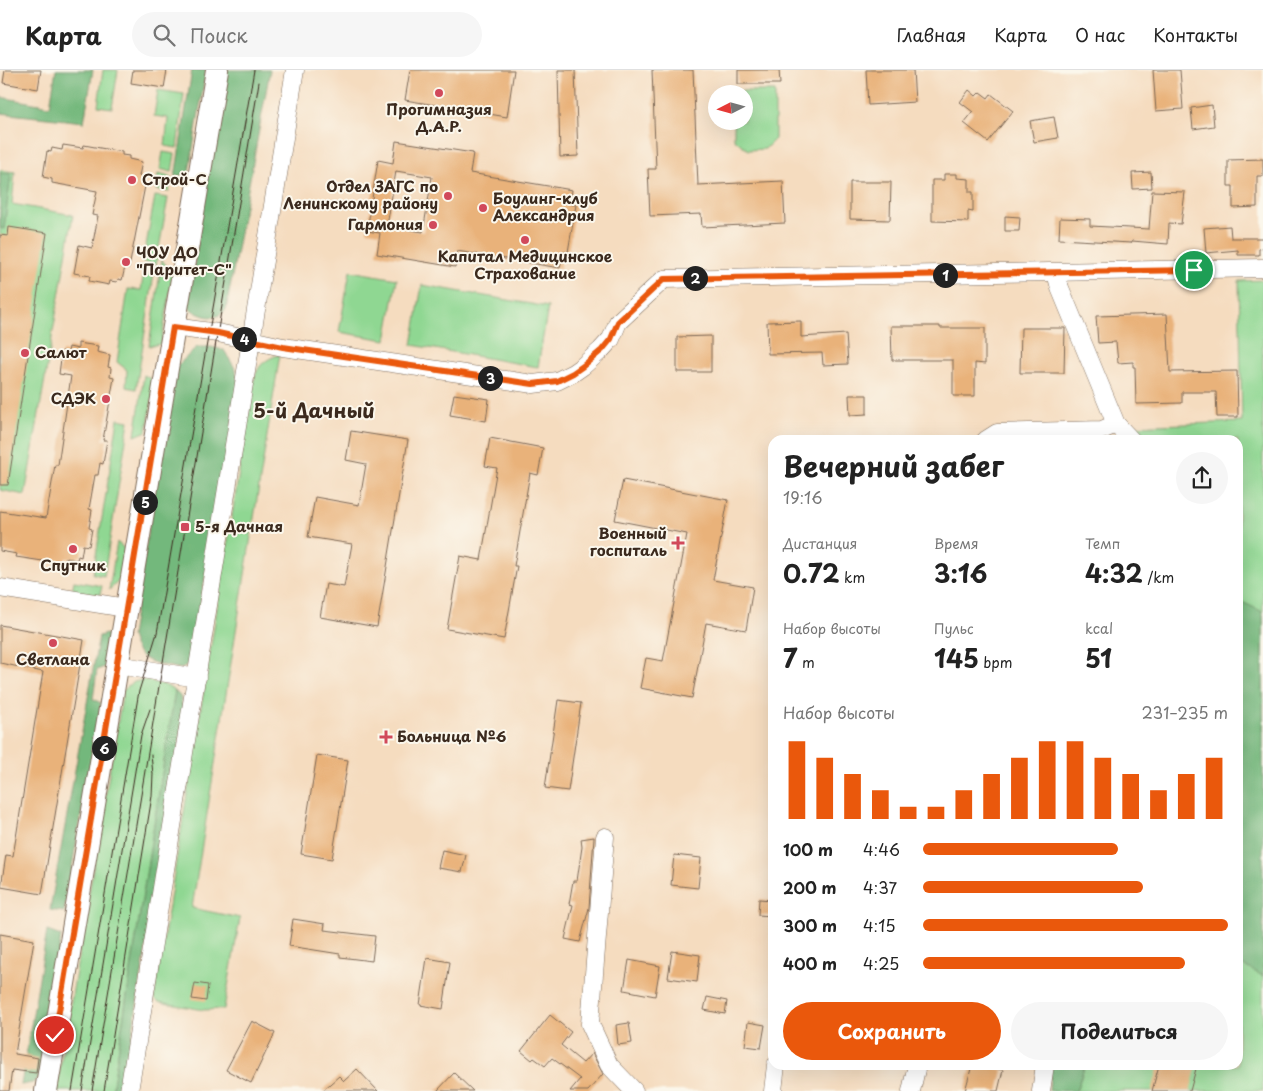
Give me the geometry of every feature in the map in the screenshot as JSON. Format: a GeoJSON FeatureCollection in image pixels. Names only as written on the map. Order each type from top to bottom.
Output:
{"type":"FeatureCollection","features":[{"type":"Feature","properties":{"kind":"street"},"geometry":{"type":"LineString","coordinates":[[46,1091],[217,70]]}},
{"type":"Feature","properties":{"kind":"street"},"geometry":{"type":"LineString","coordinates":[[130,1091],[295,70]]}},
{"type":"Feature","properties":{"kind":"street"},"geometry":{"type":"LineString","coordinates":[[173,327],[283,347],[533,384],[557,381],[583,366],[602,350],[611,339],[618,322],[664,279],[1263,268]]}},
{"type":"Feature","properties":{"kind":"street"},"geometry":{"type":"LineString","coordinates":[[1056,273],[1060,288],[1116,424],[1126,435]]}},
{"type":"Feature","properties":{"kind":"street"},"geometry":{"type":"LineString","coordinates":[[994,435],[997,433],[1102,430],[1116,424]]}},
{"type":"Feature","properties":{"kind":"street"},"geometry":{"type":"LineString","coordinates":[[0,588],[126,608]]}},
{"type":"Feature","properties":{"kind":"street"},"geometry":{"type":"LineString","coordinates":[[118,665],[197,678]]}},
{"type":"Feature","properties":{"kind":"street"},"geometry":{"type":"LineString","coordinates":[[606,837],[590,1024],[609,1065],[634,1091]]}},
{"type":"Feature","properties":{"kind":"street"},"geometry":{"type":"LineString","coordinates":[[773,1091],[775,1070]]}},
{"type":"Feature","properties":{"kind":"street"},"geometry":{"type":"LineString","coordinates":[[911,1091],[916,1070]]}},
{"type":"Feature","properties":{"kind":"street"},"geometry":{"type":"LineString","coordinates":[[1042,1091],[1044,1070]]}},
{"type":"Feature","properties":{"kind":"green space"},"geometry":{"type":"Polygon","coordinates":[[[56,70],[93,70],[84,122],[0,113],[0,97],[50,106],[56,70]]]}},
{"type":"Feature","properties":{"kind":"green space"},"geometry":{"type":"Polygon","coordinates":[[[103,70],[118,70],[112,108],[98,106],[103,70]]]}},
{"type":"Feature","properties":{"kind":"green space"},"geometry":{"type":"Polygon","coordinates":[[[192,70],[206,70],[189,172],[175,177],[192,70]]]}},
{"type":"Feature","properties":{"kind":"green space"},"geometry":{"type":"Polygon","coordinates":[[[223,70],[270,70],[226,309],[217,316],[207,317],[188,307],[223,70]]]}},
{"type":"Feature","properties":{"kind":"green space"},"geometry":{"type":"Polygon","coordinates":[[[158,90],[184,94],[177,148],[165,146],[168,118],[154,116],[158,90]]]}},
{"type":"Feature","properties":{"kind":"green space"},"geometry":{"type":"Polygon","coordinates":[[[753,91],[775,91],[775,139],[765,149],[748,150],[734,139],[734,130],[753,130],[753,91]]]}},
{"type":"Feature","properties":{"kind":"green space"},"geometry":{"type":"Polygon","coordinates":[[[163,152],[175,154],[172,172],[160,169],[163,152]]]}},
{"type":"Feature","properties":{"kind":"green space","name":"Салют"},"geometry":{"type":"Polygon","coordinates":[[[0,170],[15,172],[12,204],[73,215],[25,495],[0,490],[0,170]]]}},
{"type":"Feature","properties":{"kind":"green space"},"geometry":{"type":"Polygon","coordinates":[[[0,173],[11,174],[4,229],[0,228],[0,173]]]}},
{"type":"Feature","properties":{"kind":"green space"},"geometry":{"type":"Polygon","coordinates":[[[158,174],[171,177],[169,192],[156,190],[158,174]]]}},
{"type":"Feature","properties":{"kind":"green space"},"geometry":{"type":"Polygon","coordinates":[[[155,196],[168,198],[156,265],[143,262],[155,196]]]}},
{"type":"Feature","properties":{"kind":"green space"},"geometry":{"type":"Polygon","coordinates":[[[162,260],[173,274],[161,344],[149,346],[162,260]]]}},
{"type":"Feature","properties":{"kind":"green space"},"geometry":{"type":"Polygon","coordinates":[[[350,271],[397,279],[386,340],[339,332],[350,271]]]}},
{"type":"Feature","properties":{"kind":"green space"},"geometry":{"type":"Polygon","coordinates":[[[144,272],[154,274],[136,389],[126,387],[127,370],[117,362],[128,289],[141,290],[144,272]]]}},
{"type":"Feature","properties":{"kind":"green space"},"geometry":{"type":"Polygon","coordinates":[[[1263,280],[1263,731],[1243,722],[1243,435],[1136,435],[1128,426],[1242,422],[1239,281],[1263,280]]]}},
{"type":"Feature","properties":{"kind":"green space"},"geometry":{"type":"Polygon","coordinates":[[[422,285],[548,307],[538,367],[412,345],[422,285]]]}},
{"type":"Feature","properties":{"kind":"green space"},"geometry":{"type":"Polygon","coordinates":[[[197,347],[211,347],[224,350],[236,370],[239,386],[190,662],[181,669],[149,661],[138,652],[131,636],[175,368],[197,347]]]}},
{"type":"Feature","properties":{"kind":"green space"},"geometry":{"type":"Polygon","coordinates":[[[280,354],[192,908],[240,918],[224,1009],[204,1010],[158,1002],[154,998],[254,380],[263,363],[280,354]]]}},
{"type":"Feature","properties":{"kind":"green space"},"geometry":{"type":"Polygon","coordinates":[[[144,375],[155,381],[147,431],[135,436],[144,375]]]}},
{"type":"Feature","properties":{"kind":"green space"},"geometry":{"type":"Polygon","coordinates":[[[118,419],[129,421],[104,576],[93,574],[118,419]]]}},
{"type":"Feature","properties":{"kind":"green space"},"geometry":{"type":"Polygon","coordinates":[[[117,542],[127,551],[121,579],[109,590],[117,542]]]}},
{"type":"Feature","properties":{"kind":"green space"},"geometry":{"type":"Polygon","coordinates":[[[74,581],[102,586],[100,595],[72,591],[74,581]]]}},
{"type":"Feature","properties":{"kind":"green space"},"geometry":{"type":"Polygon","coordinates":[[[1243,602],[1261,611],[1263,617],[1263,976],[1243,966],[1243,602]]]}},
{"type":"Feature","properties":{"kind":"green space"},"geometry":{"type":"Polygon","coordinates":[[[106,634],[112,638],[107,666],[97,670],[93,699],[101,703],[64,912],[50,910],[99,636],[106,634]]]}},
{"type":"Feature","properties":{"kind":"green space"},"geometry":{"type":"Polygon","coordinates":[[[146,680],[165,685],[175,691],[112,1091],[56,1091],[123,691],[133,682],[146,680]]]}},
{"type":"Feature","properties":{"kind":"green space"},"geometry":{"type":"Polygon","coordinates":[[[175,691],[180,696],[184,713],[123,1091],[112,1091],[175,691]]]}},
{"type":"Feature","properties":{"kind":"green space"},"geometry":{"type":"Polygon","coordinates":[[[47,931],[61,936],[40,1078],[32,1083],[21,1085],[47,931]]]}},
{"type":"Feature","properties":{"kind":"green space"},"geometry":{"type":"Polygon","coordinates":[[[1243,937],[1263,944],[1263,1091],[1076,1091],[1083,1070],[1243,1070],[1243,937]]]}},
{"type":"Feature","properties":{"kind":"green space"},"geometry":{"type":"Polygon","coordinates":[[[1051,1070],[1083,1070],[1076,1091],[1049,1091],[1051,1070]]]}},
{"type":"Feature","properties":{"kind":"building"},"geometry":{"type":"Polygon","coordinates":[[[5,70],[41,70],[38,89],[3,83],[5,70]]]}},
{"type":"Feature","properties":{"kind":"building"},"geometry":{"type":"Polygon","coordinates":[[[133,70],[167,70],[164,88],[131,83],[133,70]]]}},
{"type":"Feature","properties":{"kind":"building"},"geometry":{"type":"Polygon","coordinates":[[[410,70],[514,70],[507,117],[405,100],[410,70]]]}},
{"type":"Feature","properties":{"kind":"building"},"geometry":{"type":"Polygon","coordinates":[[[558,70],[575,70],[578,156],[560,157],[558,70]]]}},
{"type":"Feature","properties":{"kind":"building"},"geometry":{"type":"Polygon","coordinates":[[[652,70],[693,70],[698,185],[783,181],[785,223],[702,227],[701,214],[650,216],[648,169],[656,169],[652,70]]]}},
{"type":"Feature","properties":{"kind":"building"},"geometry":{"type":"Polygon","coordinates":[[[738,70],[779,70],[780,84],[738,84],[738,70]]]}},
{"type":"Feature","properties":{"kind":"building"},"geometry":{"type":"Polygon","coordinates":[[[866,70],[913,70],[915,102],[868,105],[866,70]]]}},
{"type":"Feature","properties":{"kind":"building"},"geometry":{"type":"Polygon","coordinates":[[[1153,70],[1180,70],[1183,109],[1156,111],[1153,70]]]}},
{"type":"Feature","properties":{"kind":"building"},"geometry":{"type":"Polygon","coordinates":[[[969,90],[976,96],[980,92],[988,98],[991,94],[1013,111],[988,142],[964,123],[973,112],[960,102],[969,90]]]}},
{"type":"Feature","properties":{"kind":"building"},"geometry":{"type":"Polygon","coordinates":[[[1212,105],[1214,126],[1193,129],[1191,108],[1212,105]]]}},
{"type":"Feature","properties":{"kind":"building"},"geometry":{"type":"Polygon","coordinates":[[[1054,117],[1058,138],[1034,142],[1030,121],[1054,117]]]}},
{"type":"Feature","properties":{"kind":"building"},"geometry":{"type":"Polygon","coordinates":[[[396,141],[473,153],[470,173],[572,190],[570,204],[576,205],[568,252],[563,252],[560,268],[457,251],[455,267],[377,254],[380,233],[367,231],[378,160],[393,163],[396,141]],[[396,171],[387,226],[423,232],[432,177],[396,171]]]}},
{"type":"Feature","properties":{"kind":"building"},"geometry":{"type":"Polygon","coordinates":[[[63,145],[83,148],[84,145],[122,152],[122,155],[129,156],[129,159],[142,162],[139,176],[142,176],[141,185],[145,186],[129,268],[125,267],[122,280],[118,279],[117,282],[110,281],[109,285],[89,281],[90,276],[74,273],[79,245],[92,248],[98,216],[92,215],[97,191],[52,183],[52,179],[43,177],[47,151],[51,152],[52,148],[62,150],[63,145]]]}},
{"type":"Feature","properties":{"kind":"building"},"geometry":{"type":"Polygon","coordinates":[[[1263,159],[1263,176],[1257,176],[1257,207],[1233,208],[1233,186],[1228,186],[1228,160],[1263,159]]]}},
{"type":"Feature","properties":{"kind":"building"},"geometry":{"type":"Polygon","coordinates":[[[1151,172],[1152,188],[1133,189],[1132,173],[1151,172]]]}},
{"type":"Feature","properties":{"kind":"building"},"geometry":{"type":"Polygon","coordinates":[[[944,174],[957,174],[957,178],[969,179],[969,192],[973,192],[973,212],[968,211],[968,222],[932,221],[932,180],[944,180],[944,174]]]}},
{"type":"Feature","properties":{"kind":"building"},"geometry":{"type":"Polygon","coordinates":[[[850,182],[891,182],[890,220],[850,219],[850,182]]]}},
{"type":"Feature","properties":{"kind":"building"},"geometry":{"type":"Polygon","coordinates":[[[1152,191],[1185,192],[1181,224],[1169,223],[1168,244],[1059,239],[1060,218],[1090,219],[1090,226],[1149,229],[1152,191]]]}},
{"type":"Feature","properties":{"kind":"building"},"geometry":{"type":"Polygon","coordinates":[[[1005,216],[1020,217],[1019,231],[1005,231],[1005,216]]]}},
{"type":"Feature","properties":{"kind":"building"},"geometry":{"type":"Polygon","coordinates":[[[1230,226],[1231,238],[1263,238],[1263,248],[1259,249],[1259,255],[1238,255],[1238,250],[1206,253],[1204,228],[1230,226]]]}},
{"type":"Feature","properties":{"kind":"building"},"geometry":{"type":"Polygon","coordinates":[[[9,227],[47,233],[8,485],[0,485],[0,235],[8,236],[9,227]]]}},
{"type":"Feature","properties":{"kind":"building"},"geometry":{"type":"Polygon","coordinates":[[[1167,314],[1170,372],[1237,371],[1238,417],[1217,417],[1216,392],[1182,392],[1182,403],[1136,404],[1135,367],[1133,367],[1133,362],[1118,363],[1116,342],[1098,343],[1096,316],[1167,314]]]}},
{"type":"Feature","properties":{"kind":"building"},"geometry":{"type":"Polygon","coordinates":[[[801,321],[801,337],[846,334],[848,364],[823,365],[822,353],[768,354],[767,322],[801,321]]]}},
{"type":"Feature","properties":{"kind":"building"},"geometry":{"type":"Polygon","coordinates":[[[891,326],[985,328],[985,364],[975,363],[975,396],[953,396],[953,360],[892,360],[891,326]]]}},
{"type":"Feature","properties":{"kind":"building"},"geometry":{"type":"Polygon","coordinates":[[[1021,328],[1065,328],[1064,373],[1020,373],[1021,328]]]}},
{"type":"Feature","properties":{"kind":"building"},"geometry":{"type":"Polygon","coordinates":[[[711,336],[711,372],[677,372],[677,337],[711,336]]]}},
{"type":"Feature","properties":{"kind":"building"},"geometry":{"type":"Polygon","coordinates":[[[78,343],[98,346],[97,352],[110,355],[108,367],[111,368],[110,377],[114,378],[103,440],[107,440],[103,464],[100,463],[98,475],[95,475],[89,509],[92,510],[89,528],[92,529],[89,546],[83,545],[81,557],[78,556],[77,560],[66,558],[65,562],[56,560],[56,563],[16,557],[17,554],[0,551],[0,511],[46,518],[55,465],[58,465],[71,376],[59,374],[62,351],[68,352],[69,347],[78,349],[78,343]]]}},
{"type":"Feature","properties":{"kind":"building"},"geometry":{"type":"Polygon","coordinates":[[[454,394],[489,399],[486,421],[450,415],[454,394]]]}},
{"type":"Feature","properties":{"kind":"building"},"geometry":{"type":"Polygon","coordinates":[[[849,395],[867,395],[867,414],[850,415],[849,395]]]}},
{"type":"Feature","properties":{"kind":"building"},"geometry":{"type":"Polygon","coordinates":[[[351,431],[408,440],[377,627],[320,617],[326,584],[344,587],[352,544],[308,537],[315,497],[359,505],[366,464],[346,460],[351,431]]]}},
{"type":"Feature","properties":{"kind":"building"},"geometry":{"type":"Polygon","coordinates":[[[490,438],[543,448],[538,475],[530,473],[514,566],[517,566],[504,639],[447,629],[460,556],[481,560],[497,468],[485,466],[490,438]]]}},
{"type":"Feature","properties":{"kind":"building"},"geometry":{"type":"Polygon","coordinates":[[[623,480],[728,500],[713,580],[753,587],[746,630],[706,623],[692,698],[640,688],[646,658],[663,661],[687,534],[615,520],[623,480]]]}},
{"type":"Feature","properties":{"kind":"building"},"geometry":{"type":"Polygon","coordinates":[[[0,625],[84,640],[42,894],[1,887],[6,855],[13,856],[43,672],[0,663],[0,625]]]}},
{"type":"Feature","properties":{"kind":"building"},"geometry":{"type":"Polygon","coordinates":[[[558,700],[581,703],[568,791],[545,788],[558,700]]]}},
{"type":"Feature","properties":{"kind":"building"},"geometry":{"type":"Polygon","coordinates":[[[317,755],[348,760],[332,859],[301,854],[317,755]]]}},
{"type":"Feature","properties":{"kind":"building"},"geometry":{"type":"Polygon","coordinates":[[[594,837],[589,908],[580,942],[565,939],[573,905],[569,904],[573,881],[577,881],[582,847],[581,839],[594,837]]]}},
{"type":"Feature","properties":{"kind":"building"},"geometry":{"type":"Polygon","coordinates":[[[442,850],[466,855],[462,872],[438,868],[442,850]]]}},
{"type":"Feature","properties":{"kind":"building"},"geometry":{"type":"Polygon","coordinates":[[[674,855],[701,858],[698,888],[671,885],[674,855]]]}},
{"type":"Feature","properties":{"kind":"building"},"geometry":{"type":"Polygon","coordinates":[[[759,899],[768,900],[768,916],[758,915],[759,899]]]}},
{"type":"Feature","properties":{"kind":"building"},"geometry":{"type":"Polygon","coordinates":[[[293,919],[325,924],[324,930],[375,936],[372,961],[340,957],[340,954],[289,946],[293,919]]]}},
{"type":"Feature","properties":{"kind":"building"},"geometry":{"type":"Polygon","coordinates":[[[0,934],[34,940],[15,1054],[38,1058],[36,1073],[12,1070],[9,1091],[0,1091],[0,934]]]}},
{"type":"Feature","properties":{"kind":"building"},"geometry":{"type":"Polygon","coordinates":[[[672,951],[700,955],[697,982],[668,978],[672,951]]]}},
{"type":"Feature","properties":{"kind":"building"},"geometry":{"type":"Polygon","coordinates":[[[427,958],[450,962],[443,1009],[420,1005],[427,958]]]}},
{"type":"Feature","properties":{"kind":"building"},"geometry":{"type":"Polygon","coordinates":[[[629,960],[660,966],[655,996],[624,990],[629,960]]]}},
{"type":"Feature","properties":{"kind":"building"},"geometry":{"type":"Polygon","coordinates":[[[195,983],[208,985],[206,1001],[192,999],[195,983]]]}},
{"type":"Feature","properties":{"kind":"building"},"geometry":{"type":"Polygon","coordinates":[[[707,997],[727,1001],[725,1014],[704,1010],[707,997]]]}},
{"type":"Feature","properties":{"kind":"building"},"geometry":{"type":"Polygon","coordinates":[[[550,1015],[571,1032],[561,1045],[583,1063],[592,1053],[603,1074],[588,1091],[570,1091],[580,1079],[552,1058],[545,1066],[534,1058],[532,1060],[521,1051],[550,1015]]]}},
{"type":"Feature","properties":{"kind":"building"},"geometry":{"type":"Polygon","coordinates":[[[252,1021],[275,1033],[251,1083],[226,1070],[252,1021]]]}},
{"type":"Feature","properties":{"kind":"building"},"geometry":{"type":"Polygon","coordinates":[[[748,1022],[765,1025],[761,1048],[745,1046],[748,1022]]]}},
{"type":"Feature","properties":{"kind":"building"},"geometry":{"type":"Polygon","coordinates":[[[629,1023],[632,1043],[618,1045],[616,1025],[629,1023]]]}},
{"type":"Feature","properties":{"kind":"building"},"geometry":{"type":"Polygon","coordinates":[[[357,1069],[378,1091],[322,1091],[339,1076],[344,1081],[357,1069]]]}},
{"type":"Feature","properties":{"kind":"building"},"geometry":{"type":"Polygon","coordinates":[[[971,1070],[1003,1070],[998,1091],[965,1091],[971,1070]]]}},
{"type":"Feature","properties":{"kind":"building"},"geometry":{"type":"Polygon","coordinates":[[[1158,1070],[1196,1070],[1190,1091],[1152,1091],[1158,1070]]]}},
{"type":"Feature","properties":{"kind":"building"},"geometry":{"type":"Polygon","coordinates":[[[454,1073],[473,1091],[437,1091],[454,1073]]]}},
{"type":"Feature","properties":{"kind":"tram line"},"geometry":{"type":"LineString","coordinates":[[72,1091],[139,691],[157,633],[254,70]]}},
{"type":"Feature","properties":{"kind":"tram line"},"geometry":{"type":"LineString","coordinates":[[92,1091],[259,82]]}},
{"type":"Feature","properties":{"kind":"tram line"},"geometry":{"type":"LineString","coordinates":[[82,1091],[141,735],[150,709]]}},
{"type":"Feature","properties":{"kind":"tram line"},"geometry":{"type":"LineString","coordinates":[[104,1091],[152,796],[153,774],[151,755]]}},
{"type":"Feature","properties":{"kind":"place","name":"Прогимназия Д.А.Р."},"geometry":{"type":"Point","coordinates":[439,93]}},
{"type":"Feature","properties":{"kind":"place","name":"Строй-С"},"geometry":{"type":"Point","coordinates":[132,180]}},
{"type":"Feature","properties":{"kind":"place","name":"Отдел ЗАГС по Ленинскому району"},"geometry":{"type":"Point","coordinates":[448,196]}},
{"type":"Feature","properties":{"kind":"place","name":"Боулинг-клуб Александрия"},"geometry":{"type":"Point","coordinates":[483,208]}},
{"type":"Feature","properties":{"kind":"place","name":"Гармония"},"geometry":{"type":"Point","coordinates":[433,225]}},
{"type":"Feature","properties":{"kind":"place","name":"Капитал Медицинское Страхование"},"geometry":{"type":"Point","coordinates":[525,240]}},
{"type":"Feature","properties":{"kind":"place","name":"ЧОУ ДО \"Паритет-С\""},"geometry":{"type":"Point","coordinates":[126,262]}},
{"type":"Feature","properties":{"kind":"place","name":"Салют"},"geometry":{"type":"Point","coordinates":[25,353]}},
{"type":"Feature","properties":{"kind":"place","name":"СДЭК"},"geometry":{"type":"Point","coordinates":[106,399]}},
{"type":"Feature","properties":{"kind":"place","name":"5-я Дачная"},"geometry":{"type":"Point","coordinates":[185,527]}},
{"type":"Feature","properties":{"kind":"place","name":"Военный госпиталь"},"geometry":{"type":"Point","coordinates":[678,543]}},
{"type":"Feature","properties":{"kind":"place","name":"Спутник"},"geometry":{"type":"Point","coordinates":[73,549]}},
{"type":"Feature","properties":{"kind":"place","name":"Светлана"},"geometry":{"type":"Point","coordinates":[53,643]}},
{"type":"Feature","properties":{"kind":"place","name":"Больница №6"},"geometry":{"type":"Point","coordinates":[386,737]}},
{"type":"Feature","properties":{"kind":"district","name":"5-й Дачный"},"geometry":{"type":"Point","coordinates":[314,411]}},
{"type":"Feature","properties":{"kind":"route"},"geometry":{"type":"LineString","coordinates":[[55,1035],[173,327],[218,333],[283,347],[533,384],[557,381],[583,366],[602,350],[611,339],[618,322],[664,279],[1194,270]]}}]}
